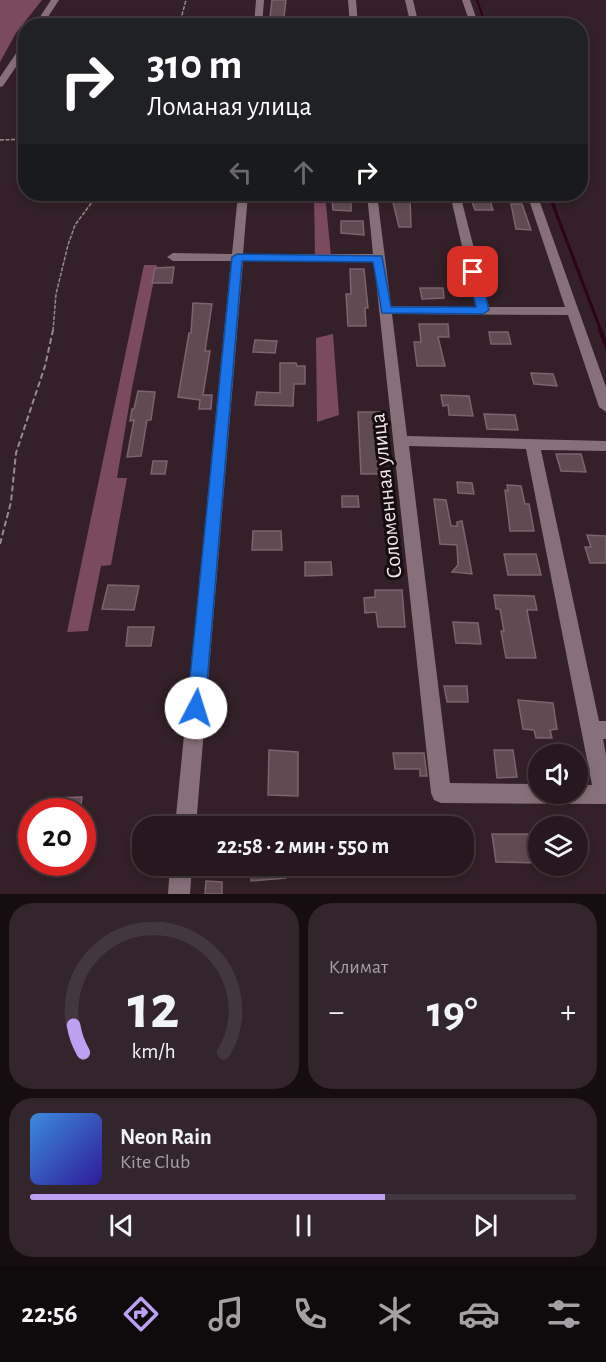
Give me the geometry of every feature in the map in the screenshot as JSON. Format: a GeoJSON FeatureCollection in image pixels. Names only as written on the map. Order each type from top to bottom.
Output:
{"type":"FeatureCollection","features":[{"type":"Feature","properties":{"kind":"street"},"geometry":{"type":"LineString","coordinates":[[43,18],[55,0]]}},
{"type":"Feature","properties":{"kind":"street"},"geometry":{"type":"LineString","coordinates":[[259,18],[260,0]]}},
{"type":"Feature","properties":{"kind":"street"},"geometry":{"type":"LineString","coordinates":[[352,0],[353,18]]}},
{"type":"Feature","properties":{"kind":"street"},"geometry":{"type":"LineString","coordinates":[[409,0],[413,18]]}},
{"type":"Feature","properties":{"kind":"street"},"geometry":{"type":"LineString","coordinates":[[466,0],[472,18]]}},
{"type":"Feature","properties":{"kind":"street"},"geometry":{"type":"LineString","coordinates":[[0,84],[18,57]]}},
{"type":"Feature","properties":{"kind":"street"},"geometry":{"type":"LineString","coordinates":[[186,816],[242,201]]}},
{"type":"Feature","properties":{"kind":"street","name":"Соломенная улица"},"geometry":{"type":"LineString","coordinates":[[373,201],[441,793],[604,795],[598,730]]}},
{"type":"Feature","properties":{"kind":"street"},"geometry":{"type":"LineString","coordinates":[[457,201],[483,310]]}},
{"type":"Feature","properties":{"kind":"street"},"geometry":{"type":"LineString","coordinates":[[534,201],[606,407]]}},
{"type":"Feature","properties":{"kind":"street"},"geometry":{"type":"LineString","coordinates":[[173,257],[378,258]]}},
{"type":"Feature","properties":{"kind":"street"},"geometry":{"type":"LineString","coordinates":[[386,310],[573,311]]}},
{"type":"Feature","properties":{"kind":"street"},"geometry":{"type":"LineString","coordinates":[[402,441],[606,447]]}},
{"type":"Feature","properties":{"kind":"street"},"geometry":{"type":"LineString","coordinates":[[533,445],[598,730]]}},
{"type":"Feature","properties":{"kind":"street"},"geometry":{"type":"LineString","coordinates":[[179,894],[180,876]]}},
{"type":"Feature","properties":{"kind":"path"},"geometry":{"type":"LineString","coordinates":[[181,18],[186,0]]}},
{"type":"Feature","properties":{"kind":"path"},"geometry":{"type":"LineString","coordinates":[[0,140],[18,139]]}},
{"type":"Feature","properties":{"kind":"path"},"geometry":{"type":"LineString","coordinates":[[0,544],[11,502],[16,453],[45,366],[56,321],[56,294],[68,245],[75,225],[93,201]]}},
{"type":"Feature","properties":{"kind":"shaded area"},"geometry":{"type":"Polygon","coordinates":[[[0,0],[42,0],[28,18],[18,18],[18,30],[0,62],[0,0]]]}},
{"type":"Feature","properties":{"kind":"shaded area"},"geometry":{"type":"Polygon","coordinates":[[[314,201],[326,201],[331,256],[315,256],[314,201]]]}},
{"type":"Feature","properties":{"kind":"shaded area"},"geometry":{"type":"Polygon","coordinates":[[[144,265],[157,265],[132,388],[117,478],[127,478],[111,565],[101,566],[88,631],[67,632],[144,265]]]}},
{"type":"Feature","properties":{"kind":"shaded area"},"geometry":{"type":"Polygon","coordinates":[[[333,334],[339,415],[317,422],[316,338],[333,334]]]}},
{"type":"Feature","properties":{"kind":"building"},"geometry":{"type":"Polygon","coordinates":[[[272,0],[286,0],[284,17],[270,17],[272,0]]]}},
{"type":"Feature","properties":{"kind":"building"},"geometry":{"type":"Polygon","coordinates":[[[332,201],[351,201],[351,211],[333,210],[332,201]]]}},
{"type":"Feature","properties":{"kind":"building"},"geometry":{"type":"Polygon","coordinates":[[[393,201],[410,201],[411,227],[399,227],[393,201]]]}},
{"type":"Feature","properties":{"kind":"building"},"geometry":{"type":"Polygon","coordinates":[[[472,201],[490,201],[493,210],[475,210],[472,201]]]}},
{"type":"Feature","properties":{"kind":"building"},"geometry":{"type":"Polygon","coordinates":[[[511,204],[522,204],[531,230],[516,229],[511,204]]]}},
{"type":"Feature","properties":{"kind":"building"},"geometry":{"type":"Polygon","coordinates":[[[341,221],[363,221],[364,235],[341,233],[341,221]]]}},
{"type":"Feature","properties":{"kind":"building"},"geometry":{"type":"Polygon","coordinates":[[[174,267],[172,283],[152,283],[155,268],[174,267]]]}},
{"type":"Feature","properties":{"kind":"building"},"geometry":{"type":"Polygon","coordinates":[[[350,269],[364,269],[368,308],[365,308],[366,326],[348,326],[346,294],[351,294],[350,269]]]}},
{"type":"Feature","properties":{"kind":"building"},"geometry":{"type":"Polygon","coordinates":[[[420,288],[443,288],[444,298],[422,299],[420,288]]]}},
{"type":"Feature","properties":{"kind":"building"},"geometry":{"type":"Polygon","coordinates":[[[193,303],[212,304],[205,351],[210,351],[203,395],[212,395],[211,409],[199,409],[200,400],[178,397],[189,333],[191,333],[193,303]]]}},
{"type":"Feature","properties":{"kind":"building"},"geometry":{"type":"Polygon","coordinates":[[[419,324],[448,324],[449,337],[438,337],[445,366],[417,366],[414,342],[421,342],[419,324]]]}},
{"type":"Feature","properties":{"kind":"building"},"geometry":{"type":"Polygon","coordinates":[[[489,332],[508,332],[511,344],[491,344],[489,332]]]}},
{"type":"Feature","properties":{"kind":"building"},"geometry":{"type":"Polygon","coordinates":[[[255,340],[277,341],[275,353],[253,352],[255,340]]]}},
{"type":"Feature","properties":{"kind":"building"},"geometry":{"type":"Polygon","coordinates":[[[280,363],[296,363],[297,366],[305,366],[305,384],[294,384],[293,406],[255,405],[257,392],[280,393],[280,363]]]}},
{"type":"Feature","properties":{"kind":"building"},"geometry":{"type":"Polygon","coordinates":[[[531,373],[553,374],[557,386],[534,384],[531,373]]]}},
{"type":"Feature","properties":{"kind":"building"},"geometry":{"type":"Polygon","coordinates":[[[138,391],[155,392],[151,420],[147,420],[141,456],[127,457],[134,420],[130,421],[132,409],[134,409],[138,391]]]}},
{"type":"Feature","properties":{"kind":"building"},"geometry":{"type":"Polygon","coordinates":[[[441,395],[469,396],[473,416],[449,415],[448,405],[443,406],[441,395]]]}},
{"type":"Feature","properties":{"kind":"building"},"geometry":{"type":"Polygon","coordinates":[[[358,412],[381,412],[385,439],[378,439],[381,474],[361,474],[358,412]]]}},
{"type":"Feature","properties":{"kind":"building"},"geometry":{"type":"Polygon","coordinates":[[[484,414],[515,415],[518,430],[487,429],[484,414]]]}},
{"type":"Feature","properties":{"kind":"building"},"geometry":{"type":"Polygon","coordinates":[[[556,454],[581,454],[586,472],[561,471],[556,454]]]}},
{"type":"Feature","properties":{"kind":"building"},"geometry":{"type":"Polygon","coordinates":[[[153,461],[167,461],[165,474],[151,474],[153,461]]]}},
{"type":"Feature","properties":{"kind":"building"},"geometry":{"type":"Polygon","coordinates":[[[457,482],[472,483],[474,494],[458,493],[457,482]]]}},
{"type":"Feature","properties":{"kind":"building"},"geometry":{"type":"Polygon","coordinates":[[[507,485],[521,486],[525,504],[529,504],[534,531],[510,531],[505,490],[508,491],[507,485]]]}},
{"type":"Feature","properties":{"kind":"building"},"geometry":{"type":"Polygon","coordinates":[[[342,496],[358,496],[359,507],[342,507],[342,496]]]}},
{"type":"Feature","properties":{"kind":"building"},"geometry":{"type":"Polygon","coordinates":[[[434,499],[446,500],[451,526],[457,526],[457,522],[462,521],[472,574],[452,572],[458,565],[457,545],[440,544],[434,499]]]}},
{"type":"Feature","properties":{"kind":"building"},"geometry":{"type":"Polygon","coordinates":[[[253,531],[281,531],[282,550],[252,550],[253,531]]]}},
{"type":"Feature","properties":{"kind":"building"},"geometry":{"type":"Polygon","coordinates":[[[587,535],[606,536],[606,563],[590,563],[585,547],[591,547],[587,535]]]}},
{"type":"Feature","properties":{"kind":"building"},"geometry":{"type":"Polygon","coordinates":[[[504,554],[536,554],[541,575],[508,575],[504,554]]]}},
{"type":"Feature","properties":{"kind":"building"},"geometry":{"type":"Polygon","coordinates":[[[305,562],[331,562],[332,575],[305,576],[305,562]]]}},
{"type":"Feature","properties":{"kind":"building"},"geometry":{"type":"Polygon","coordinates":[[[108,585],[139,586],[134,610],[102,609],[108,585]]]}},
{"type":"Feature","properties":{"kind":"building"},"geometry":{"type":"Polygon","coordinates":[[[375,590],[402,590],[405,627],[378,627],[376,612],[365,613],[364,598],[375,597],[375,590]]]}},
{"type":"Feature","properties":{"kind":"building"},"geometry":{"type":"Polygon","coordinates":[[[494,595],[534,596],[537,610],[527,610],[536,658],[506,658],[500,609],[496,609],[494,595]]]}},
{"type":"Feature","properties":{"kind":"building"},"geometry":{"type":"Polygon","coordinates":[[[453,622],[478,623],[481,644],[456,643],[453,622]]]}},
{"type":"Feature","properties":{"kind":"building"},"geometry":{"type":"Polygon","coordinates":[[[128,627],[154,627],[151,646],[126,646],[128,627]]]}},
{"type":"Feature","properties":{"kind":"building"},"geometry":{"type":"Polygon","coordinates":[[[444,686],[467,686],[468,702],[447,702],[444,686]]]}},
{"type":"Feature","properties":{"kind":"building"},"geometry":{"type":"Polygon","coordinates":[[[518,700],[553,703],[557,729],[550,730],[552,738],[536,738],[534,730],[523,729],[518,700]]]}},
{"type":"Feature","properties":{"kind":"building"},"geometry":{"type":"Polygon","coordinates":[[[269,750],[298,752],[298,796],[268,795],[269,750]]]}},
{"type":"Feature","properties":{"kind":"building"},"geometry":{"type":"Polygon","coordinates":[[[494,750],[513,750],[517,777],[497,778],[494,750]]]}},
{"type":"Feature","properties":{"kind":"building"},"geometry":{"type":"Polygon","coordinates":[[[393,753],[424,753],[427,776],[420,776],[420,769],[395,769],[393,753]]]}},
{"type":"Feature","properties":{"kind":"building"},"geometry":{"type":"Polygon","coordinates":[[[492,834],[528,834],[528,863],[496,862],[492,834]]]}},
{"type":"Feature","properties":{"kind":"building"},"geometry":{"type":"Polygon","coordinates":[[[251,876],[286,876],[286,878],[251,881],[251,876]]]}},
{"type":"Feature","properties":{"kind":"building"},"geometry":{"type":"Polygon","coordinates":[[[206,881],[222,882],[222,894],[205,894],[206,881]]]}},
{"type":"Feature","properties":{"kind":"waterway"},"geometry":{"type":"LineString","coordinates":[[477,0],[483,18]]}},
{"type":"Feature","properties":{"kind":"waterway"},"geometry":{"type":"LineString","coordinates":[[552,201],[601,331]]}},
{"type":"Feature","properties":{"kind":"waterway"},"geometry":{"type":"LineString","coordinates":[[600,330],[606,345]]}},
{"type":"Feature","properties":{"kind":"route"},"geometry":{"type":"LineString","coordinates":[[196,708],[237,257],[378,258],[386,310],[483,310],[473,272]]}}]}
